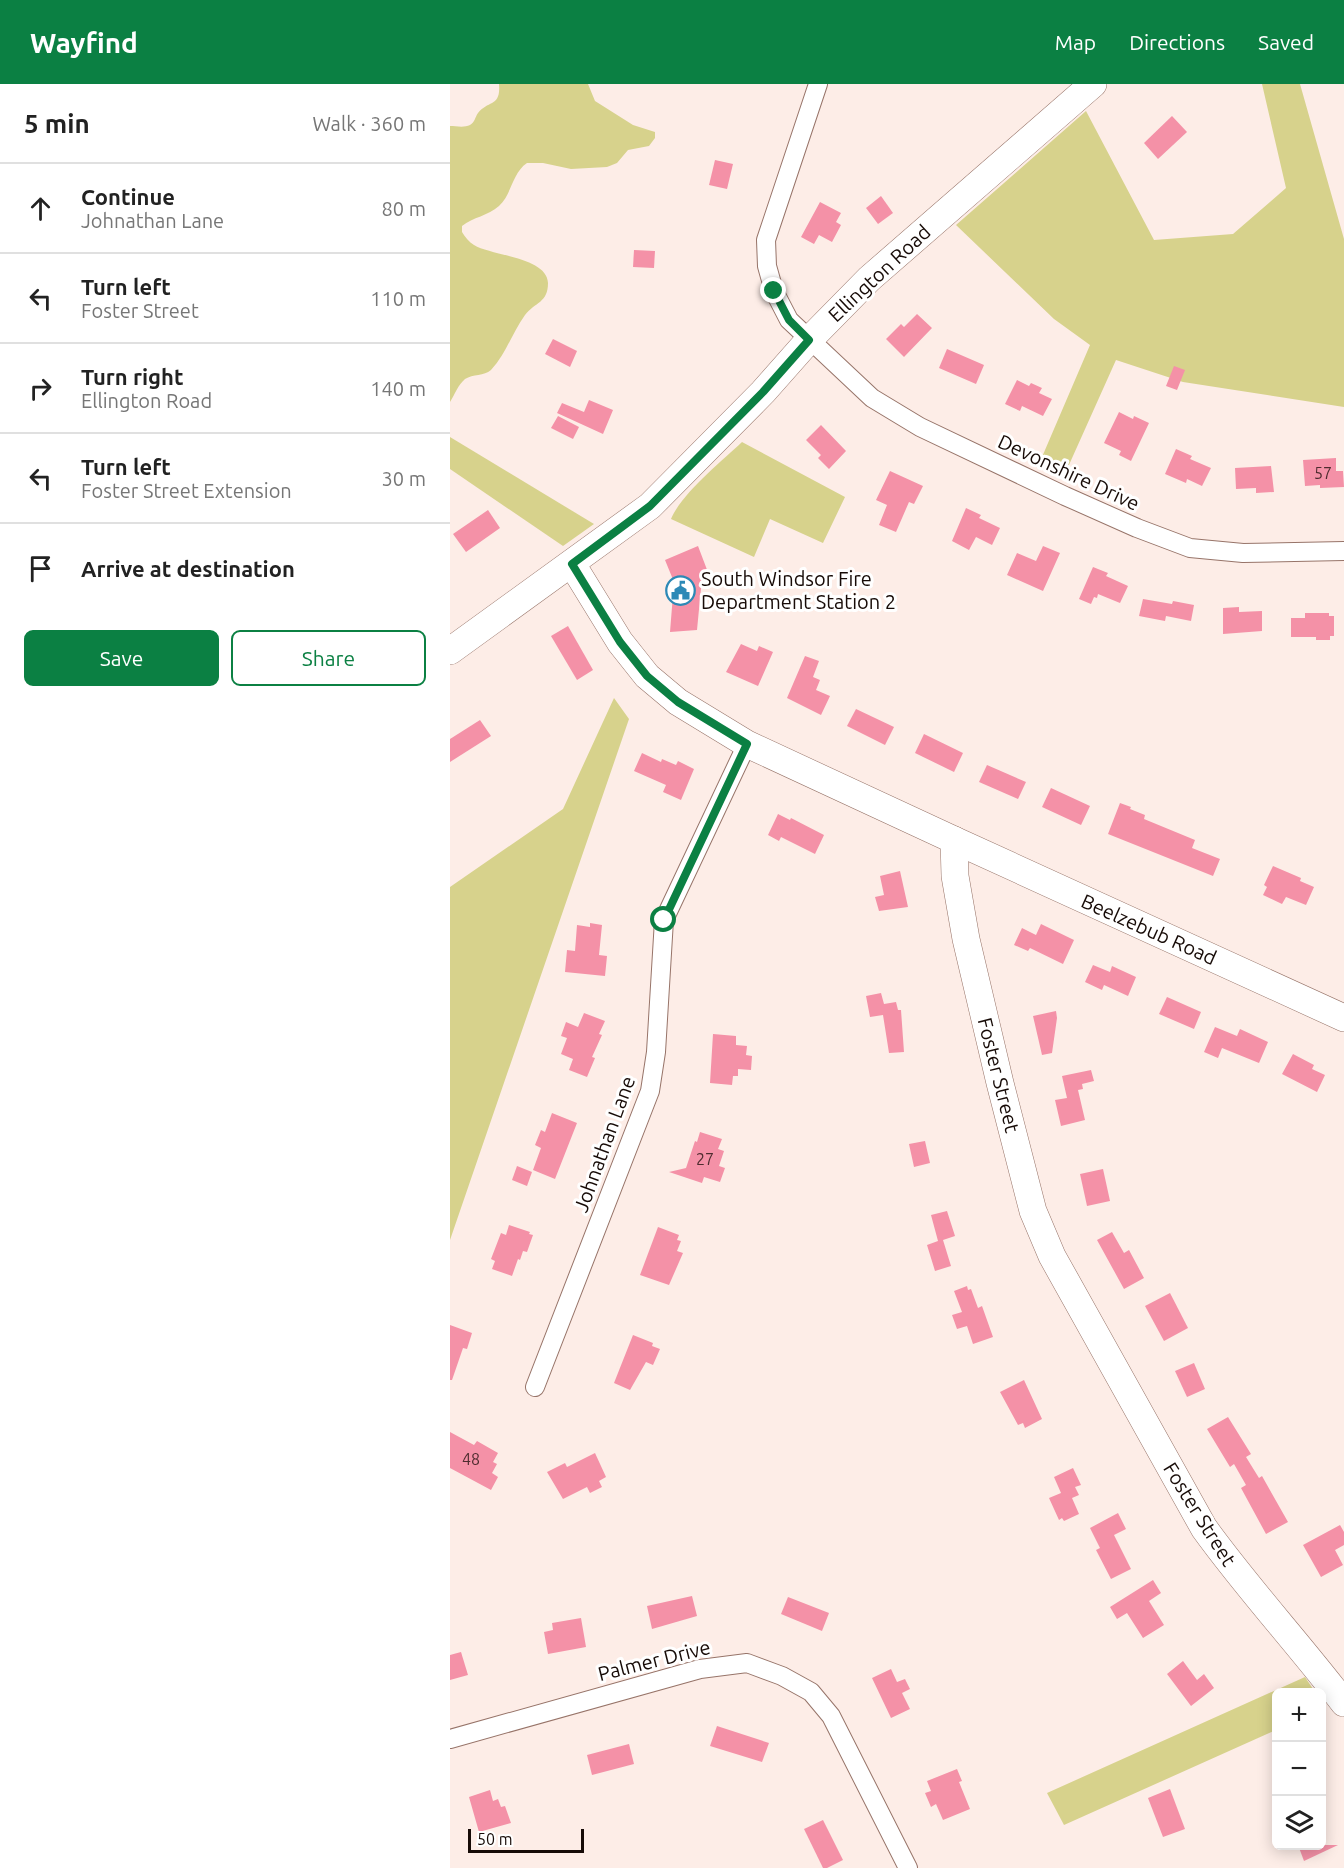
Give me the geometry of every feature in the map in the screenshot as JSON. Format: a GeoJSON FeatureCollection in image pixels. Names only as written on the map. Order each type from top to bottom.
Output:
{"type":"FeatureCollection","features":[{"type":"Feature","properties":{"kind":"street","name":"Devonshire Drive"},"geometry":{"type":"LineString","coordinates":[[818,84],[766,240],[767,266],[774,291],[789,320],[872,398],[920,427],[1137,528],[1190,548],[1244,553],[1344,551]]}},
{"type":"Feature","properties":{"kind":"street","name":"Ellington Road"},"geometry":{"type":"LineString","coordinates":[[450,651],[650,506],[763,392],[809,340],[869,279],[1094,84]]}},
{"type":"Feature","properties":{"kind":"street"},"geometry":{"type":"LineString","coordinates":[[572,564],[620,642],[647,676],[678,702],[747,744],[954,840]]}},
{"type":"Feature","properties":{"kind":"street","name":"Johnathan Lane"},"geometry":{"type":"LineString","coordinates":[[535,1387],[650,1091],[656,1052],[664,920],[747,744]]}},
{"type":"Feature","properties":{"kind":"street","name":"Beelzebub Road"},"geometry":{"type":"LineString","coordinates":[[954,840],[1344,1018]]}},
{"type":"Feature","properties":{"kind":"street","name":"Foster Street"},"geometry":{"type":"LineString","coordinates":[[954,840],[955,876],[966,939],[1033,1211],[1052,1256],[1204,1528],[1233,1569],[1314,1663],[1344,1703]]}},
{"type":"Feature","properties":{"kind":"street","name":"Palmer Drive"},"geometry":{"type":"LineString","coordinates":[[450,1739],[700,1669],[747,1663],[782,1676],[812,1692],[831,1716],[908,1868]]}},
{"type":"Feature","properties":{"kind":"shaded area"},"geometry":{"type":"Polygon","coordinates":[[[499,84],[588,84],[595,101],[633,125],[655,132],[655,138],[649,146],[628,150],[617,163],[607,167],[571,169],[543,163],[527,163],[518,172],[507,196],[499,206],[462,226],[463,234],[474,245],[529,262],[545,274],[548,283],[546,295],[525,315],[496,364],[488,372],[465,379],[450,402],[450,126],[472,124],[482,109],[496,100],[499,84]]]}},
{"type":"Feature","properties":{"kind":"shaded area"},"geometry":{"type":"Polygon","coordinates":[[[1262,84],[1300,84],[1344,239],[1344,407],[1183,382],[1116,360],[1064,476],[1039,464],[1090,345],[1054,319],[956,225],[1086,111],[1154,240],[1233,234],[1286,188],[1262,84]]]}},
{"type":"Feature","properties":{"kind":"shaded area"},"geometry":{"type":"Polygon","coordinates":[[[450,437],[594,524],[563,546],[450,469],[450,437]]]}},
{"type":"Feature","properties":{"kind":"shaded area"},"geometry":{"type":"Polygon","coordinates":[[[742,442],[845,497],[823,543],[770,519],[754,557],[671,519],[693,488],[742,442]]]}},
{"type":"Feature","properties":{"kind":"shaded area"},"geometry":{"type":"Polygon","coordinates":[[[614,698],[629,719],[450,1240],[450,887],[563,809],[614,698]]]}},
{"type":"Feature","properties":{"kind":"shaded area"},"geometry":{"type":"Polygon","coordinates":[[[1305,1677],[1312,1688],[1281,1688],[1305,1677]]]}},
{"type":"Feature","properties":{"kind":"shaded area"},"geometry":{"type":"Polygon","coordinates":[[[1272,1692],[1272,1732],[1064,1825],[1047,1793],[1272,1692]]]}},
{"type":"Feature","properties":{"kind":"building"},"geometry":{"type":"Polygon","coordinates":[[[1172,116],[1187,132],[1158,159],[1144,143],[1172,116]]]}},
{"type":"Feature","properties":{"kind":"building"},"geometry":{"type":"Polygon","coordinates":[[[715,160],[733,164],[727,189],[709,185],[715,160]]]}},
{"type":"Feature","properties":{"kind":"building"},"geometry":{"type":"Polygon","coordinates":[[[881,196],[893,213],[878,224],[866,208],[881,196]]]}},
{"type":"Feature","properties":{"kind":"building"},"geometry":{"type":"Polygon","coordinates":[[[820,202],[841,213],[836,222],[841,225],[832,242],[819,235],[814,244],[801,237],[820,202]]]}},
{"type":"Feature","properties":{"kind":"building"},"geometry":{"type":"Polygon","coordinates":[[[634,250],[655,251],[654,268],[633,267],[634,250]]]}},
{"type":"Feature","properties":{"kind":"building"},"geometry":{"type":"Polygon","coordinates":[[[917,314],[932,328],[904,357],[886,339],[901,324],[904,327],[917,314]]]}},
{"type":"Feature","properties":{"kind":"building"},"geometry":{"type":"Polygon","coordinates":[[[553,339],[577,351],[570,367],[545,354],[553,339]]]}},
{"type":"Feature","properties":{"kind":"building"},"geometry":{"type":"Polygon","coordinates":[[[947,349],[984,365],[976,384],[939,368],[947,349]]]}},
{"type":"Feature","properties":{"kind":"building"},"geometry":{"type":"Polygon","coordinates":[[[1174,366],[1185,370],[1177,390],[1166,386],[1174,366]]]}},
{"type":"Feature","properties":{"kind":"building"},"geometry":{"type":"Polygon","coordinates":[[[1017,380],[1029,386],[1031,383],[1042,388],[1039,393],[1052,399],[1043,416],[1022,406],[1020,411],[1005,404],[1017,380]]]}},
{"type":"Feature","properties":{"kind":"building"},"geometry":{"type":"Polygon","coordinates":[[[589,400],[613,410],[603,434],[557,413],[562,403],[584,412],[589,400]]]}},
{"type":"Feature","properties":{"kind":"building"},"geometry":{"type":"Polygon","coordinates":[[[1119,412],[1149,423],[1131,461],[1119,455],[1121,451],[1104,443],[1119,412]]]}},
{"type":"Feature","properties":{"kind":"building"},"geometry":{"type":"Polygon","coordinates":[[[558,416],[579,427],[573,439],[551,428],[558,416]]]}},
{"type":"Feature","properties":{"kind":"building"},"geometry":{"type":"Polygon","coordinates":[[[821,425],[846,451],[829,469],[818,458],[821,455],[806,440],[821,425]]]}},
{"type":"Feature","properties":{"kind":"building"},"geometry":{"type":"Polygon","coordinates":[[[1176,449],[1192,456],[1190,459],[1211,468],[1202,486],[1187,479],[1186,483],[1165,474],[1176,449]]]}},
{"type":"Feature","properties":{"kind":"building"},"geometry":{"type":"Polygon","coordinates":[[[1336,458],[1336,471],[1343,471],[1344,487],[1305,486],[1303,460],[1336,458]]]}},
{"type":"Feature","properties":{"kind":"building"},"geometry":{"type":"Polygon","coordinates":[[[1271,466],[1274,492],[1256,493],[1256,488],[1236,489],[1235,468],[1271,466]]]}},
{"type":"Feature","properties":{"kind":"building"},"geometry":{"type":"Polygon","coordinates":[[[890,471],[923,486],[914,504],[909,502],[896,532],[879,525],[887,505],[876,500],[890,471]]]}},
{"type":"Feature","properties":{"kind":"building"},"geometry":{"type":"Polygon","coordinates":[[[966,508],[981,515],[979,518],[1000,528],[992,545],[976,537],[969,550],[952,541],[966,508]]]}},
{"type":"Feature","properties":{"kind":"building"},"geometry":{"type":"Polygon","coordinates":[[[488,510],[500,528],[466,552],[453,534],[488,510]]]}},
{"type":"Feature","properties":{"kind":"building","name":"South Windsor Fire Department Station 2"},"geometry":{"type":"Polygon","coordinates":[[[698,546],[709,575],[702,578],[697,630],[670,632],[674,582],[665,560],[698,546]]]}},
{"type":"Feature","properties":{"kind":"building"},"geometry":{"type":"Polygon","coordinates":[[[1043,546],[1060,553],[1043,591],[1007,575],[1017,553],[1036,561],[1043,546]]]}},
{"type":"Feature","properties":{"kind":"building"},"geometry":{"type":"Polygon","coordinates":[[[1093,567],[1108,573],[1106,576],[1128,586],[1120,603],[1098,594],[1091,604],[1079,599],[1093,567]]]}},
{"type":"Feature","properties":{"kind":"building"},"geometry":{"type":"Polygon","coordinates":[[[1143,599],[1194,605],[1191,621],[1166,616],[1165,621],[1139,616],[1143,599]]]}},
{"type":"Feature","properties":{"kind":"building"},"geometry":{"type":"Polygon","coordinates":[[[1239,607],[1239,612],[1262,611],[1262,631],[1223,634],[1223,608],[1239,607]]]}},
{"type":"Feature","properties":{"kind":"building"},"geometry":{"type":"Polygon","coordinates":[[[1305,613],[1329,613],[1329,616],[1334,616],[1334,636],[1330,636],[1330,640],[1316,640],[1316,637],[1291,637],[1291,618],[1305,618],[1305,613]]]}},
{"type":"Feature","properties":{"kind":"building"},"geometry":{"type":"Polygon","coordinates":[[[568,626],[593,670],[577,680],[551,636],[568,626]]]}},
{"type":"Feature","properties":{"kind":"building"},"geometry":{"type":"Polygon","coordinates":[[[741,644],[757,651],[759,646],[773,652],[758,686],[726,672],[741,644]]]}},
{"type":"Feature","properties":{"kind":"building"},"geometry":{"type":"Polygon","coordinates":[[[805,656],[819,661],[813,677],[820,680],[816,690],[830,696],[821,715],[787,698],[805,656]]]}},
{"type":"Feature","properties":{"kind":"building"},"geometry":{"type":"Polygon","coordinates":[[[856,709],[894,727],[885,745],[847,726],[856,709]]]}},
{"type":"Feature","properties":{"kind":"building"},"geometry":{"type":"Polygon","coordinates":[[[480,720],[491,736],[450,762],[450,739],[480,720]]]}},
{"type":"Feature","properties":{"kind":"building"},"geometry":{"type":"Polygon","coordinates":[[[924,734],[963,753],[954,772],[915,753],[924,734]]]}},
{"type":"Feature","properties":{"kind":"building"},"geometry":{"type":"Polygon","coordinates":[[[642,753],[661,762],[662,759],[676,765],[678,761],[694,769],[681,800],[663,792],[666,785],[634,771],[642,753]]]}},
{"type":"Feature","properties":{"kind":"building"},"geometry":{"type":"Polygon","coordinates":[[[987,765],[1026,782],[1018,799],[979,782],[987,765]]]}},
{"type":"Feature","properties":{"kind":"building"},"geometry":{"type":"Polygon","coordinates":[[[1051,788],[1090,806],[1081,825],[1042,807],[1051,788]]]}},
{"type":"Feature","properties":{"kind":"building"},"geometry":{"type":"Polygon","coordinates":[[[1120,803],[1145,815],[1144,819],[1195,840],[1192,848],[1220,859],[1213,876],[1108,834],[1120,803]]]}},
{"type":"Feature","properties":{"kind":"building"},"geometry":{"type":"Polygon","coordinates":[[[778,814],[824,835],[815,854],[781,837],[779,841],[768,835],[778,814]]]}},
{"type":"Feature","properties":{"kind":"building"},"geometry":{"type":"Polygon","coordinates":[[[1273,866],[1301,878],[1300,881],[1314,887],[1306,905],[1286,897],[1282,904],[1263,895],[1267,887],[1264,885],[1273,866]]]}},
{"type":"Feature","properties":{"kind":"building"},"geometry":{"type":"Polygon","coordinates":[[[900,871],[908,907],[879,911],[875,897],[884,895],[880,876],[900,871]]]}},
{"type":"Feature","properties":{"kind":"building"},"geometry":{"type":"Polygon","coordinates":[[[590,923],[602,925],[599,955],[607,956],[605,976],[565,972],[567,950],[575,951],[577,925],[590,927],[590,923]]]}},
{"type":"Feature","properties":{"kind":"building"},"geometry":{"type":"Polygon","coordinates":[[[1041,924],[1074,940],[1063,964],[1030,948],[1028,951],[1014,945],[1022,928],[1036,935],[1041,924]]]}},
{"type":"Feature","properties":{"kind":"building"},"geometry":{"type":"Polygon","coordinates":[[[1093,965],[1110,972],[1112,966],[1136,977],[1128,996],[1104,985],[1102,990],[1085,982],[1093,965]]]}},
{"type":"Feature","properties":{"kind":"building"},"geometry":{"type":"Polygon","coordinates":[[[881,993],[884,1004],[896,1002],[898,1010],[901,1010],[904,1052],[889,1053],[883,1015],[870,1017],[866,996],[881,993]]]}},
{"type":"Feature","properties":{"kind":"building"},"geometry":{"type":"Polygon","coordinates":[[[1167,997],[1201,1012],[1194,1029],[1159,1014],[1167,997]]]}},
{"type":"Feature","properties":{"kind":"building"},"geometry":{"type":"Polygon","coordinates":[[[1056,1011],[1052,1053],[1042,1055],[1033,1016],[1056,1011]]]}},
{"type":"Feature","properties":{"kind":"building"},"geometry":{"type":"Polygon","coordinates":[[[584,1013],[605,1021],[599,1034],[602,1035],[592,1057],[595,1058],[587,1077],[569,1070],[573,1059],[561,1054],[567,1038],[561,1036],[566,1022],[578,1027],[584,1013]]]}},
{"type":"Feature","properties":{"kind":"building"},"geometry":{"type":"Polygon","coordinates":[[[1215,1027],[1237,1036],[1240,1029],[1268,1042],[1259,1063],[1222,1048],[1218,1058],[1204,1052],[1215,1027]]]}},
{"type":"Feature","properties":{"kind":"building"},"geometry":{"type":"Polygon","coordinates":[[[713,1034],[736,1036],[736,1045],[747,1046],[746,1055],[752,1056],[751,1070],[738,1069],[738,1076],[733,1076],[732,1085],[710,1083],[713,1034]]]}},
{"type":"Feature","properties":{"kind":"building"},"geometry":{"type":"Polygon","coordinates":[[[1293,1054],[1314,1065],[1312,1069],[1325,1075],[1317,1092],[1282,1074],[1293,1054]]]}},
{"type":"Feature","properties":{"kind":"building"},"geometry":{"type":"Polygon","coordinates":[[[1091,1070],[1094,1081],[1082,1084],[1083,1089],[1078,1090],[1085,1120],[1061,1126],[1055,1100],[1067,1098],[1062,1076],[1091,1070]]]}},
{"type":"Feature","properties":{"kind":"building"},"geometry":{"type":"Polygon","coordinates":[[[552,1113],[577,1123],[555,1179],[533,1170],[541,1148],[535,1145],[541,1130],[545,1132],[552,1113]]]}},
{"type":"Feature","properties":{"kind":"building"},"geometry":{"type":"Polygon","coordinates":[[[700,1132],[722,1139],[718,1149],[724,1151],[719,1166],[725,1168],[720,1182],[704,1177],[702,1183],[669,1172],[686,1168],[700,1132]]]}},
{"type":"Feature","properties":{"kind":"building"},"geometry":{"type":"Polygon","coordinates":[[[925,1141],[930,1163],[914,1167],[909,1144],[925,1141]]]}},
{"type":"Feature","properties":{"kind":"building"},"geometry":{"type":"Polygon","coordinates":[[[517,1166],[532,1172],[527,1186],[512,1180],[517,1166]]]}},
{"type":"Feature","properties":{"kind":"building"},"geometry":{"type":"Polygon","coordinates":[[[1103,1169],[1110,1201],[1087,1206],[1080,1174],[1103,1169]]]}},
{"type":"Feature","properties":{"kind":"building"},"geometry":{"type":"Polygon","coordinates":[[[947,1211],[955,1236],[943,1240],[951,1266],[935,1271],[927,1245],[938,1241],[931,1215],[947,1211]]]}},
{"type":"Feature","properties":{"kind":"building"},"geometry":{"type":"Polygon","coordinates":[[[509,1225],[533,1235],[527,1252],[523,1251],[520,1260],[518,1259],[512,1276],[492,1269],[495,1261],[491,1259],[501,1233],[506,1235],[509,1225]]]}},
{"type":"Feature","properties":{"kind":"building"},"geometry":{"type":"Polygon","coordinates":[[[658,1227],[679,1235],[677,1240],[681,1241],[677,1251],[683,1253],[669,1285],[640,1275],[658,1227]]]}},
{"type":"Feature","properties":{"kind":"building"},"geometry":{"type":"Polygon","coordinates":[[[1112,1232],[1124,1253],[1129,1250],[1144,1278],[1124,1289],[1097,1240],[1112,1232]]]}},
{"type":"Feature","properties":{"kind":"building"},"geometry":{"type":"Polygon","coordinates":[[[967,1286],[968,1290],[971,1289],[978,1308],[982,1306],[993,1337],[973,1344],[967,1326],[957,1329],[952,1315],[962,1312],[954,1291],[967,1286]]]}},
{"type":"Feature","properties":{"kind":"building"},"geometry":{"type":"Polygon","coordinates":[[[1170,1293],[1188,1328],[1164,1341],[1145,1306],[1170,1293]]]}},
{"type":"Feature","properties":{"kind":"building"},"geometry":{"type":"Polygon","coordinates":[[[450,1325],[472,1333],[467,1349],[463,1348],[452,1380],[450,1380],[450,1325]]]}},
{"type":"Feature","properties":{"kind":"building"},"geometry":{"type":"Polygon","coordinates":[[[633,1335],[653,1343],[652,1346],[660,1349],[653,1365],[646,1362],[630,1390],[614,1383],[633,1335]]]}},
{"type":"Feature","properties":{"kind":"building"},"geometry":{"type":"Polygon","coordinates":[[[1194,1363],[1205,1389],[1187,1397],[1175,1371],[1194,1363]]]}},
{"type":"Feature","properties":{"kind":"building"},"geometry":{"type":"Polygon","coordinates":[[[1024,1380],[1042,1419],[1025,1428],[1023,1423],[1018,1425],[1000,1392],[1024,1380]]]}},
{"type":"Feature","properties":{"kind":"building"},"geometry":{"type":"Polygon","coordinates":[[[1228,1417],[1251,1454],[1246,1457],[1259,1478],[1262,1476],[1288,1522],[1266,1534],[1241,1488],[1246,1485],[1234,1464],[1230,1467],[1207,1429],[1228,1417]]]}},
{"type":"Feature","properties":{"kind":"building"},"geometry":{"type":"Polygon","coordinates":[[[450,1432],[474,1445],[477,1441],[498,1453],[493,1462],[497,1464],[492,1473],[498,1477],[491,1490],[450,1468],[450,1432]]]}},
{"type":"Feature","properties":{"kind":"building"},"geometry":{"type":"Polygon","coordinates":[[[595,1453],[606,1477],[599,1481],[602,1487],[590,1493],[587,1487],[563,1499],[547,1472],[565,1463],[567,1467],[595,1453]]]}},
{"type":"Feature","properties":{"kind":"building"},"geometry":{"type":"Polygon","coordinates":[[[1073,1468],[1081,1485],[1075,1487],[1079,1495],[1072,1498],[1079,1514],[1064,1521],[1062,1518],[1059,1520],[1049,1498],[1061,1493],[1054,1477],[1073,1468]]]}},
{"type":"Feature","properties":{"kind":"building"},"geometry":{"type":"Polygon","coordinates":[[[1118,1513],[1126,1529],[1114,1535],[1131,1569],[1111,1579],[1096,1550],[1100,1548],[1090,1528],[1118,1513]]]}},
{"type":"Feature","properties":{"kind":"building"},"geometry":{"type":"Polygon","coordinates":[[[1340,1525],[1344,1532],[1344,1545],[1335,1550],[1343,1565],[1321,1577],[1303,1545],[1340,1525]]]}},
{"type":"Feature","properties":{"kind":"building"},"geometry":{"type":"Polygon","coordinates":[[[1153,1580],[1161,1593],[1149,1601],[1164,1625],[1143,1638],[1127,1613],[1117,1619],[1110,1607],[1153,1580]]]}},
{"type":"Feature","properties":{"kind":"building"},"geometry":{"type":"Polygon","coordinates":[[[692,1596],[697,1616],[652,1629],[647,1606],[692,1596]]]}},
{"type":"Feature","properties":{"kind":"building"},"geometry":{"type":"Polygon","coordinates":[[[788,1597],[829,1613],[822,1631],[781,1614],[788,1597]]]}},
{"type":"Feature","properties":{"kind":"building"},"geometry":{"type":"Polygon","coordinates":[[[581,1618],[586,1647],[548,1654],[544,1632],[553,1630],[552,1623],[581,1618]]]}},
{"type":"Feature","properties":{"kind":"building"},"geometry":{"type":"Polygon","coordinates":[[[461,1652],[468,1675],[450,1680],[450,1655],[461,1652]]]}},
{"type":"Feature","properties":{"kind":"building"},"geometry":{"type":"Polygon","coordinates":[[[1183,1661],[1197,1680],[1204,1674],[1214,1688],[1191,1706],[1167,1674],[1183,1661]]]}},
{"type":"Feature","properties":{"kind":"building"},"geometry":{"type":"Polygon","coordinates":[[[891,1669],[897,1682],[905,1679],[910,1689],[902,1693],[910,1709],[891,1718],[872,1678],[891,1669]]]}},
{"type":"Feature","properties":{"kind":"building"},"geometry":{"type":"Polygon","coordinates":[[[717,1726],[769,1743],[762,1762],[710,1746],[717,1726]]]}},
{"type":"Feature","properties":{"kind":"building"},"geometry":{"type":"Polygon","coordinates":[[[629,1744],[634,1764],[592,1775],[587,1755],[629,1744]]]}},
{"type":"Feature","properties":{"kind":"building"},"geometry":{"type":"Polygon","coordinates":[[[957,1769],[962,1781],[959,1782],[970,1809],[943,1820],[936,1804],[931,1807],[925,1793],[931,1791],[927,1781],[957,1769]]]}},
{"type":"Feature","properties":{"kind":"building"},"geometry":{"type":"Polygon","coordinates":[[[1170,1789],[1185,1829],[1163,1837],[1148,1798],[1170,1789]]]}},
{"type":"Feature","properties":{"kind":"building"},"geometry":{"type":"Polygon","coordinates":[[[490,1790],[493,1801],[498,1799],[501,1807],[505,1806],[511,1823],[479,1832],[469,1797],[490,1790]]]}},
{"type":"Feature","properties":{"kind":"building"},"geometry":{"type":"Polygon","coordinates":[[[823,1820],[843,1860],[827,1868],[823,1868],[804,1829],[823,1820]]]}},
{"type":"Feature","properties":{"kind":"building"},"geometry":{"type":"Polygon","coordinates":[[[1326,1845],[1338,1845],[1304,1861],[1300,1850],[1326,1850],[1326,1845]]]}},
{"type":"Feature","properties":{"kind":"place","name":"South Windsor Fire Department Station 2"},"geometry":{"type":"Point","coordinates":[680,590]}},
{"type":"Feature","properties":{"kind":"route"},"geometry":{"type":"LineString","coordinates":[[664,920],[747,744],[678,702],[647,676],[620,642],[572,564],[650,506],[763,392],[809,340],[789,320],[774,291]]}}]}
